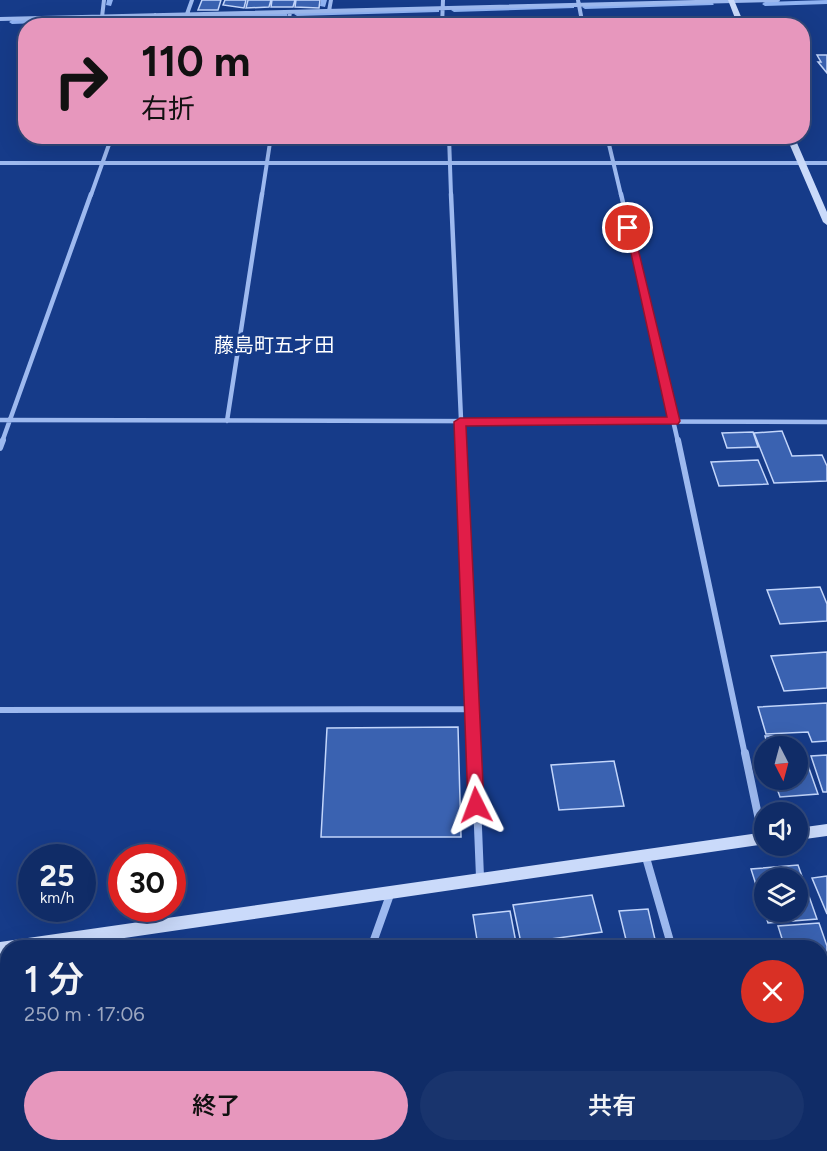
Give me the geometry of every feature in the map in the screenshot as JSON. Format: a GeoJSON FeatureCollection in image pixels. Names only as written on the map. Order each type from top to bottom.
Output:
{"type":"FeatureCollection","features":[{"type":"Feature","properties":{"kind":"street"},"geometry":{"type":"LineString","coordinates":[[102,16],[104,0]]}},
{"type":"Feature","properties":{"kind":"street"},"geometry":{"type":"LineString","coordinates":[[187,14],[192,0]]}},
{"type":"Feature","properties":{"kind":"street"},"geometry":{"type":"LineString","coordinates":[[329,11],[331,0]]}},
{"type":"Feature","properties":{"kind":"street"},"geometry":{"type":"LineString","coordinates":[[442,18],[443,0]]}},
{"type":"Feature","properties":{"kind":"street"},"geometry":{"type":"LineString","coordinates":[[51,18],[443,8],[578,2],[778,0]]}},
{"type":"Feature","properties":{"kind":"street"},"geometry":{"type":"LineString","coordinates":[[731,1],[738,18]]}},
{"type":"Feature","properties":{"kind":"street"},"geometry":{"type":"LineString","coordinates":[[578,2],[581,18]]}},
{"type":"Feature","properties":{"kind":"street"},"geometry":{"type":"LineString","coordinates":[[289,18],[290,12]]}},
{"type":"Feature","properties":{"kind":"street"},"geometry":{"type":"LineString","coordinates":[[0,20],[18,19]]}},
{"type":"Feature","properties":{"kind":"street"},"geometry":{"type":"LineString","coordinates":[[0,448],[109,144]]}},
{"type":"Feature","properties":{"kind":"street"},"geometry":{"type":"LineString","coordinates":[[227,421],[270,144]]}},
{"type":"Feature","properties":{"kind":"street"},"geometry":{"type":"LineString","coordinates":[[449,144],[480,877]]}},
{"type":"Feature","properties":{"kind":"street"},"geometry":{"type":"LineString","coordinates":[[609,144],[674,421],[756,802]]}},
{"type":"Feature","properties":{"kind":"street"},"geometry":{"type":"LineString","coordinates":[[794,144],[827,222]]}},
{"type":"Feature","properties":{"kind":"street"},"geometry":{"type":"LineString","coordinates":[[0,163],[827,163]]}},
{"type":"Feature","properties":{"kind":"street"},"geometry":{"type":"LineString","coordinates":[[0,420],[827,422]]}},
{"type":"Feature","properties":{"kind":"street"},"geometry":{"type":"LineString","coordinates":[[0,710],[472,709]]}},
{"type":"Feature","properties":{"kind":"street"},"geometry":{"type":"LineString","coordinates":[[808,833],[827,830]]}},
{"type":"Feature","properties":{"kind":"street"},"geometry":{"type":"LineString","coordinates":[[62,940],[480,877],[754,839]]}},
{"type":"Feature","properties":{"kind":"street"},"geometry":{"type":"LineString","coordinates":[[645,854],[670,940]]}},
{"type":"Feature","properties":{"kind":"street"},"geometry":{"type":"LineString","coordinates":[[374,940],[391,892]]}},
{"type":"Feature","properties":{"kind":"building"},"geometry":{"type":"Polygon","coordinates":[[[202,0],[221,0],[218,10],[198,10],[202,0]]]}},
{"type":"Feature","properties":{"kind":"building"},"geometry":{"type":"Polygon","coordinates":[[[225,0],[246,0],[244,8],[223,5],[225,0]]]}},
{"type":"Feature","properties":{"kind":"building"},"geometry":{"type":"Polygon","coordinates":[[[248,0],[271,0],[269,7],[246,8],[248,0]]]}},
{"type":"Feature","properties":{"kind":"building"},"geometry":{"type":"Polygon","coordinates":[[[272,0],[295,0],[293,7],[271,7],[272,0]]]}},
{"type":"Feature","properties":{"kind":"building"},"geometry":{"type":"Polygon","coordinates":[[[296,0],[320,0],[319,8],[295,7],[296,0]]]}},
{"type":"Feature","properties":{"kind":"building"},"geometry":{"type":"Polygon","coordinates":[[[817,55],[827,55],[827,73],[818,62],[821,62],[817,55]]]}},
{"type":"Feature","properties":{"kind":"building"},"geometry":{"type":"Polygon","coordinates":[[[782,431],[792,456],[822,455],[827,466],[827,481],[774,483],[754,433],[782,431]]]}},
{"type":"Feature","properties":{"kind":"building"},"geometry":{"type":"Polygon","coordinates":[[[753,432],[758,447],[727,448],[722,433],[753,432]]]}},
{"type":"Feature","properties":{"kind":"building"},"geometry":{"type":"Polygon","coordinates":[[[758,460],[768,484],[719,486],[711,462],[758,460]]]}},
{"type":"Feature","properties":{"kind":"building"},"geometry":{"type":"Polygon","coordinates":[[[820,587],[827,604],[827,621],[780,624],[767,590],[820,587]]]}},
{"type":"Feature","properties":{"kind":"building"},"geometry":{"type":"Polygon","coordinates":[[[827,652],[827,688],[784,691],[771,656],[827,652]]]}},
{"type":"Feature","properties":{"kind":"building"},"geometry":{"type":"Polygon","coordinates":[[[827,703],[827,741],[812,742],[808,732],[766,734],[758,707],[827,703]]]}},
{"type":"Feature","properties":{"kind":"building"},"geometry":{"type":"Polygon","coordinates":[[[458,727],[461,837],[321,837],[327,728],[458,727]]]}},
{"type":"Feature","properties":{"kind":"building"},"geometry":{"type":"Polygon","coordinates":[[[827,755],[827,792],[823,792],[811,756],[827,755]]]}},
{"type":"Feature","properties":{"kind":"building"},"geometry":{"type":"Polygon","coordinates":[[[614,761],[624,806],[559,810],[551,765],[614,761]]]}},
{"type":"Feature","properties":{"kind":"building"},"geometry":{"type":"Polygon","coordinates":[[[808,766],[818,794],[780,797],[778,790],[808,790],[808,766]]]}},
{"type":"Feature","properties":{"kind":"building"},"geometry":{"type":"Polygon","coordinates":[[[798,865],[799,868],[763,868],[798,865]]]}},
{"type":"Feature","properties":{"kind":"building"},"geometry":{"type":"Polygon","coordinates":[[[827,876],[827,914],[812,878],[827,876]]]}},
{"type":"Feature","properties":{"kind":"building"},"geometry":{"type":"Polygon","coordinates":[[[808,893],[817,919],[808,920],[808,893]]]}},
{"type":"Feature","properties":{"kind":"building"},"geometry":{"type":"Polygon","coordinates":[[[592,895],[602,932],[543,940],[520,940],[513,905],[592,895]]]}},
{"type":"Feature","properties":{"kind":"building"},"geometry":{"type":"Polygon","coordinates":[[[648,909],[655,940],[626,940],[619,911],[648,909]]]}},
{"type":"Feature","properties":{"kind":"building"},"geometry":{"type":"Polygon","coordinates":[[[510,911],[515,940],[477,940],[473,915],[510,911]]]}},
{"type":"Feature","properties":{"kind":"building"},"geometry":{"type":"Polygon","coordinates":[[[819,923],[825,940],[782,940],[778,926],[819,923]]]}},
{"type":"Feature","properties":{"kind":"waterway"},"geometry":{"type":"LineString","coordinates":[[109,5],[110,0]]}},
{"type":"Feature","properties":{"kind":"waterway"},"geometry":{"type":"LineString","coordinates":[[323,6],[324,0]]}},
{"type":"Feature","properties":{"kind":"waterway"},"geometry":{"type":"LineString","coordinates":[[765,4],[827,2]]}},
{"type":"Feature","properties":{"kind":"waterway"},"geometry":{"type":"LineString","coordinates":[[585,7],[711,4]]}},
{"type":"Feature","properties":{"kind":"waterway"},"geometry":{"type":"LineString","coordinates":[[454,10],[572,7]]}},
{"type":"Feature","properties":{"kind":"waterway"},"geometry":{"type":"LineString","coordinates":[[297,14],[437,11]]}},
{"type":"Feature","properties":{"kind":"waterway"},"geometry":{"type":"LineString","coordinates":[[163,18],[285,15]]}},
{"type":"Feature","properties":{"kind":"waterway"},"geometry":{"type":"LineString","coordinates":[[12,22],[18,22]]}},
{"type":"Feature","properties":{"kind":"district","name":"藤島町五才田"},"geometry":{"type":"Point","coordinates":[274,345]}},
{"type":"Feature","properties":{"kind":"route"},"geometry":{"type":"LineString","coordinates":[[476,805],[460,422],[674,421],[628,228]]}}]}
